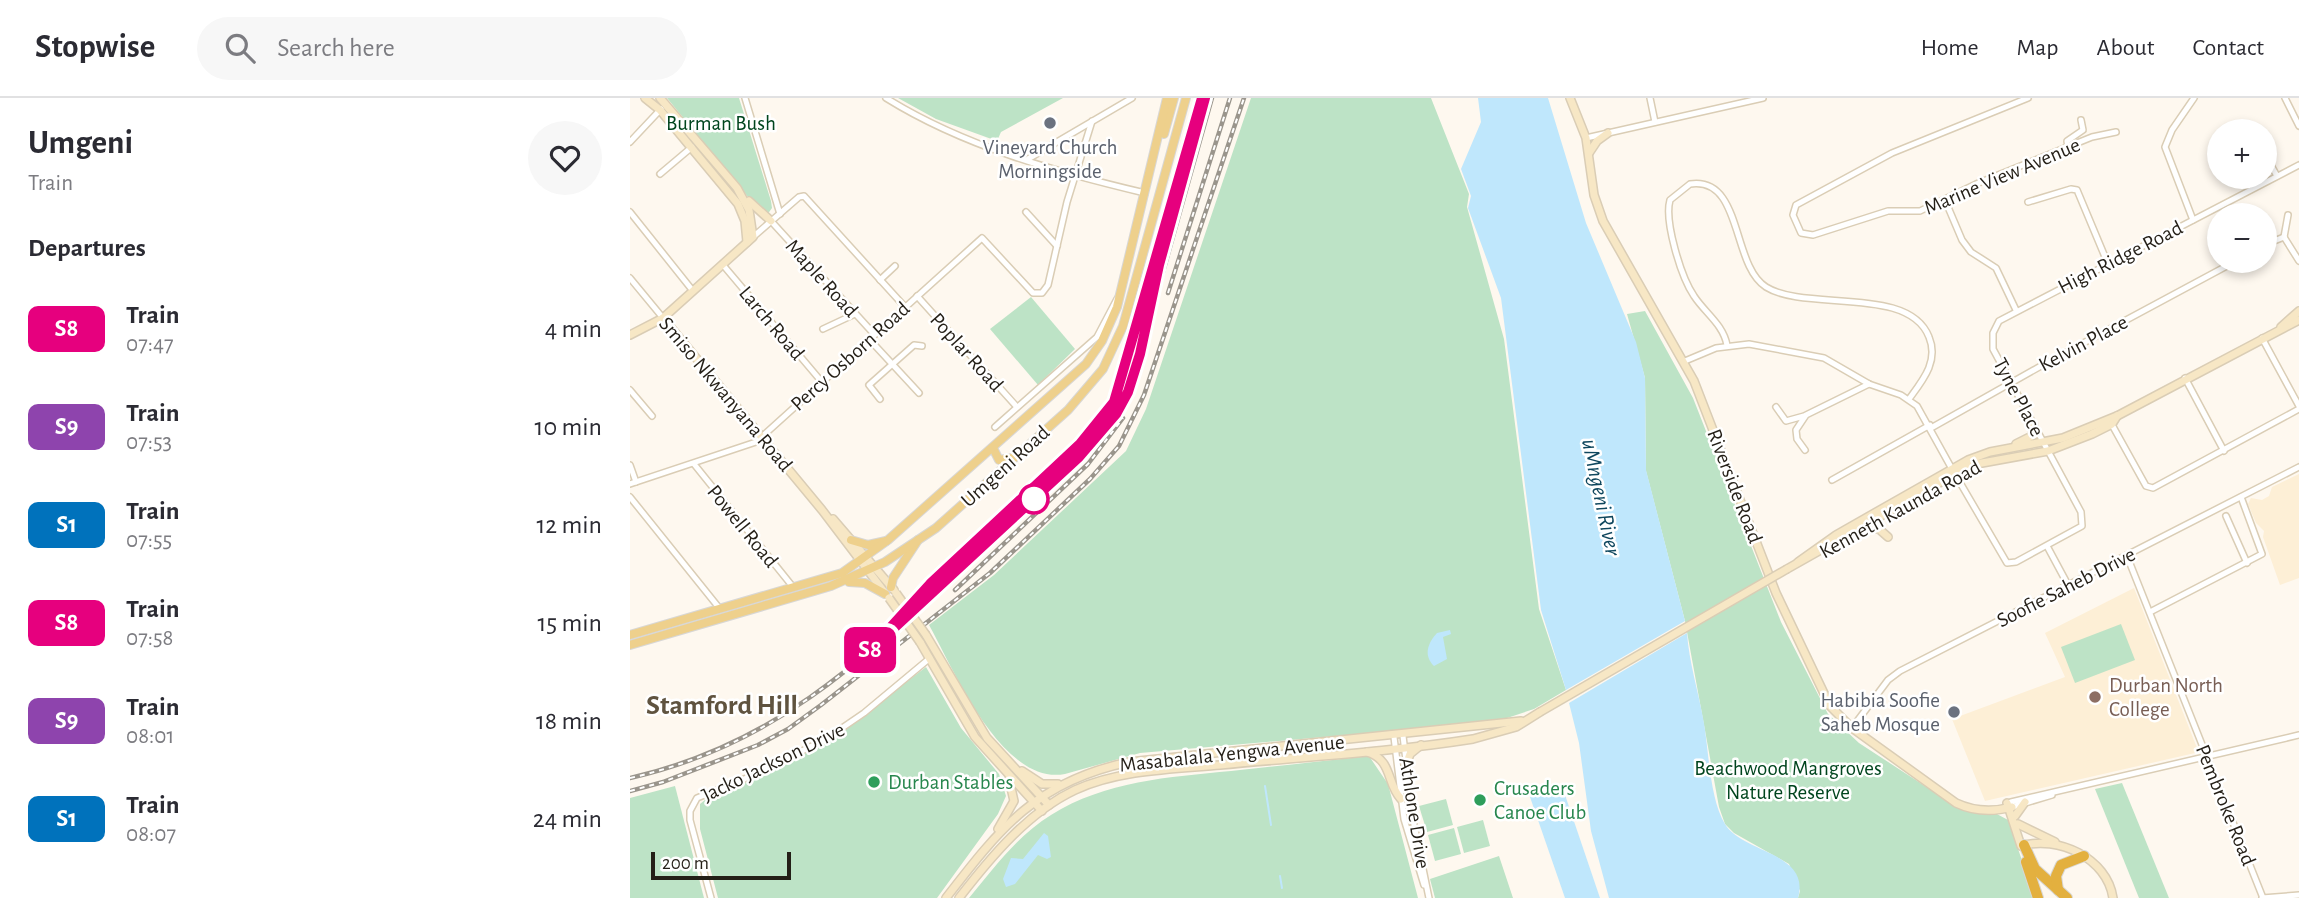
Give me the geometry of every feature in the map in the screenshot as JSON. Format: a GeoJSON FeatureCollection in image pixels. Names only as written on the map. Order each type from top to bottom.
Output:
{"type":"FeatureCollection","features":[{"type":"Feature","properties":{"kind":"highway"},"geometry":{"type":"LineString","coordinates":[[2022,846],[2035,869],[2067,898]]}},
{"type":"Feature","properties":{"kind":"highway"},"geometry":{"type":"LineString","coordinates":[[2022,846],[2039,898]]}},
{"type":"Feature","properties":{"kind":"highway"},"geometry":{"type":"LineString","coordinates":[[2058,890],[2056,876],[2061,865],[2080,854]]}},
{"type":"Feature","properties":{"kind":"main road"},"geometry":{"type":"LineString","coordinates":[[645,98],[675,112],[708,159],[737,193],[771,221]]}},
{"type":"Feature","properties":{"kind":"main road","name":"Umgeni Road"},"geometry":{"type":"LineString","coordinates":[[630,635],[833,576],[863,560],[1086,364],[1102,341],[1120,297],[1167,98]]}},
{"type":"Feature","properties":{"kind":"main road"},"geometry":{"type":"LineString","coordinates":[[1158,142],[1166,128],[1174,98]]}},
{"type":"Feature","properties":{"kind":"main road","name":"Umgeni Road"},"geometry":{"type":"LineString","coordinates":[[630,645],[844,582],[871,569],[918,540],[1085,393],[1109,359],[1123,326],[1183,98]]}},
{"type":"Feature","properties":{"kind":"main road","name":"Riverside Road"},"geometry":{"type":"LineString","coordinates":[[1570,98],[1586,138],[1594,195],[1603,221],[1685,361],[1705,405],[1776,593],[1830,706],[1852,728],[1956,803],[1993,811],[2009,805]]}},
{"type":"Feature","properties":{"kind":"main road"},"geometry":{"type":"LineString","coordinates":[[663,106],[692,147],[708,159]]}},
{"type":"Feature","properties":{"kind":"main road"},"geometry":{"type":"LineString","coordinates":[[1589,154],[1597,141],[1608,133]]}},
{"type":"Feature","properties":{"kind":"main road"},"geometry":{"type":"LineString","coordinates":[[630,335],[663,318],[750,239],[737,193]]}},
{"type":"Feature","properties":{"kind":"main road","name":"Kenneth Kaunda Road"},"geometry":{"type":"LineString","coordinates":[[2280,328],[2299,312]]}},
{"type":"Feature","properties":{"kind":"main road","name":"Smiso Nkwanyana Road"},"geometry":{"type":"LineString","coordinates":[[663,318],[926,635],[976,723],[1007,762],[1049,805]]}},
{"type":"Feature","properties":{"kind":"main road","name":"Kenneth Kaunda Road"},"geometry":{"type":"LineString","coordinates":[[1400,747],[1488,736],[1523,721],[1787,569],[1836,535],[1954,472],[1981,461],[2048,451],[2299,320]]}},
{"type":"Feature","properties":{"kind":"main road"},"geometry":{"type":"LineString","coordinates":[[2009,447],[2032,436],[2034,425]]}},
{"type":"Feature","properties":{"kind":"main road","name":"Kenneth Kaunda Road"},"geometry":{"type":"LineString","coordinates":[[1798,562],[1864,527],[1979,456],[2009,447],[2078,436]]}},
{"type":"Feature","properties":{"kind":"main road"},"geometry":{"type":"LineString","coordinates":[[993,448],[999,460],[1015,457]]}},
{"type":"Feature","properties":{"kind":"main road","name":"Smiso Nkwanyana Road"},"geometry":{"type":"LineString","coordinates":[[822,510],[851,540],[863,560]]}},
{"type":"Feature","properties":{"kind":"main road"},"geometry":{"type":"LineString","coordinates":[[1864,527],[1879,529],[1888,537]]}},
{"type":"Feature","properties":{"kind":"main road"},"geometry":{"type":"LineString","coordinates":[[851,540],[868,545],[888,540]]}},
{"type":"Feature","properties":{"kind":"main road"},"geometry":{"type":"LineString","coordinates":[[844,582],[865,583],[890,593],[892,578],[918,540]]}},
{"type":"Feature","properties":{"kind":"main road","name":"Smiso Nkwanyana Road"},"geometry":{"type":"LineString","coordinates":[[890,593],[975,737],[1042,811]]}},
{"type":"Feature","properties":{"kind":"main road","name":"Kenneth Kaunda Road"},"geometry":{"type":"LineString","coordinates":[[1398,736],[1523,721]]}},
{"type":"Feature","properties":{"kind":"main road","name":"Masabalala Yengwa Avenue"},"geometry":{"type":"LineString","coordinates":[[946,898],[994,835],[1034,801],[1063,784],[1129,762],[1398,736]]}},
{"type":"Feature","properties":{"kind":"main road"},"geometry":{"type":"LineString","coordinates":[[1406,765],[1410,754],[1422,744]]}},
{"type":"Feature","properties":{"kind":"main road","name":"Masabalala Yengwa Avenue"},"geometry":{"type":"LineString","coordinates":[[959,898],[996,854],[1042,811],[1085,785],[1114,778],[1400,747]]}},
{"type":"Feature","properties":{"kind":"main road"},"geometry":{"type":"LineString","coordinates":[[1362,751],[1377,756],[1386,765],[1401,799]]}},
{"type":"Feature","properties":{"kind":"main road"},"geometry":{"type":"LineString","coordinates":[[1007,762],[1042,784],[1063,784]]}},
{"type":"Feature","properties":{"kind":"main road"},"geometry":{"type":"LineString","coordinates":[[994,835],[1014,801],[1013,788],[1006,772]]}},
{"type":"Feature","properties":{"kind":"main road"},"geometry":{"type":"LineString","coordinates":[[2015,816],[2025,802]]}},
{"type":"Feature","properties":{"kind":"main road"},"geometry":{"type":"LineString","coordinates":[[1982,809],[2009,805]]}},
{"type":"Feature","properties":{"kind":"main road"},"geometry":{"type":"LineString","coordinates":[[2009,805],[2016,825]]}},
{"type":"Feature","properties":{"kind":"main road"},"geometry":{"type":"LineString","coordinates":[[2009,805],[2022,846],[2049,844],[2080,854]]}},
{"type":"Feature","properties":{"kind":"main road"},"geometry":{"type":"LineString","coordinates":[[1993,811],[2004,815],[2016,825],[2080,854],[2106,876],[2113,898]]}},
{"type":"Feature","properties":{"kind":"street"},"geometry":{"type":"LineString","coordinates":[[745,98],[780,214]]}},
{"type":"Feature","properties":{"kind":"street"},"geometry":{"type":"LineString","coordinates":[[886,98],[941,130],[1076,174],[1145,193]]}},
{"type":"Feature","properties":{"kind":"street"},"geometry":{"type":"LineString","coordinates":[[1028,159],[1132,98]]}},
{"type":"Feature","properties":{"kind":"street"},"geometry":{"type":"LineString","coordinates":[[1650,98],[1655,122]]}},
{"type":"Feature","properties":{"kind":"street"},"geometry":{"type":"LineString","coordinates":[[1586,138],[1762,98]]}},
{"type":"Feature","properties":{"kind":"street","name":"Marine View Avenue"},"geometry":{"type":"LineString","coordinates":[[2028,98],[1885,156],[1796,205],[1793,212],[1801,233],[1809,236],[1888,211],[1915,213],[2068,147],[2116,132]]}},
{"type":"Feature","properties":{"kind":"street"},"geometry":{"type":"LineString","coordinates":[[2193,220],[2165,147],[2172,130],[2194,98]]}},
{"type":"Feature","properties":{"kind":"street"},"geometry":{"type":"LineString","coordinates":[[2285,98],[2299,126]]}},
{"type":"Feature","properties":{"kind":"street"},"geometry":{"type":"LineString","coordinates":[[630,142],[654,120],[663,106]]}},
{"type":"Feature","properties":{"kind":"street"},"geometry":{"type":"LineString","coordinates":[[2068,147],[2067,141],[2082,130],[2081,120]]}},
{"type":"Feature","properties":{"kind":"street"},"geometry":{"type":"LineString","coordinates":[[1057,246],[1092,121]]}},
{"type":"Feature","properties":{"kind":"street"},"geometry":{"type":"LineString","coordinates":[[660,174],[692,147]]}},
{"type":"Feature","properties":{"kind":"street","name":"High Ridge Road"},"geometry":{"type":"LineString","coordinates":[[2277,176],[2299,165]]}},
{"type":"Feature","properties":{"kind":"street"},"geometry":{"type":"LineString","coordinates":[[1727,345],[1722,330],[1690,289],[1669,221],[1668,207],[1673,196],[1690,184],[1707,185],[1723,197],[1750,268],[1769,289],[1891,309],[1918,320],[1930,340],[1931,361],[1924,380],[1909,399]]}},
{"type":"Feature","properties":{"kind":"street"},"geometry":{"type":"LineString","coordinates":[[2028,202],[2071,189],[2077,190],[2108,264]]}},
{"type":"Feature","properties":{"kind":"street","name":"High Ridge Road"},"geometry":{"type":"LineString","coordinates":[[2016,310],[2252,189]]}},
{"type":"Feature","properties":{"kind":"street"},"geometry":{"type":"LineString","coordinates":[[750,239],[799,197],[806,197],[905,307]]}},
{"type":"Feature","properties":{"kind":"street"},"geometry":{"type":"LineString","coordinates":[[1945,200],[1962,240],[1971,252],[1996,268],[2016,310]]}},
{"type":"Feature","properties":{"kind":"street"},"geometry":{"type":"LineString","coordinates":[[630,212],[693,291]]}},
{"type":"Feature","properties":{"kind":"street"},"geometry":{"type":"LineString","coordinates":[[1026,212],[1057,246]]}},
{"type":"Feature","properties":{"kind":"street"},"geometry":{"type":"LineString","coordinates":[[2288,215],[2284,237],[2299,261]]}},
{"type":"Feature","properties":{"kind":"street","name":"Maple Road"},"geometry":{"type":"LineString","coordinates":[[771,221],[855,314],[892,364],[919,393]]}},
{"type":"Feature","properties":{"kind":"street"},"geometry":{"type":"LineString","coordinates":[[2277,240],[2284,237]]}},
{"type":"Feature","properties":{"kind":"street","name":"Percy Osborn Road"},"geometry":{"type":"LineString","coordinates":[[633,483],[750,445],[982,238],[1037,294],[1048,285],[1057,246]]}},
{"type":"Feature","properties":{"kind":"street","name":"Larch Road"},"geometry":{"type":"LineString","coordinates":[[723,265],[821,381]]}},
{"type":"Feature","properties":{"kind":"street"},"geometry":{"type":"LineString","coordinates":[[880,280],[895,266]]}},
{"type":"Feature","properties":{"kind":"street","name":"Kelvin Place"},"geometry":{"type":"LineString","coordinates":[[1832,480],[2214,273]]}},
{"type":"Feature","properties":{"kind":"street","name":"Smiso Nkwanyana Road"},"geometry":{"type":"LineString","coordinates":[[630,278],[663,318]]}},
{"type":"Feature","properties":{"kind":"street","name":"Poplar Road"},"geometry":{"type":"LineString","coordinates":[[917,296],[1017,407]]}},
{"type":"Feature","properties":{"kind":"street"},"geometry":{"type":"LineString","coordinates":[[995,427],[1097,337],[1120,297]]}},
{"type":"Feature","properties":{"kind":"street","name":"Tyne Place"},"geometry":{"type":"LineString","coordinates":[[2016,310],[1999,321],[1992,339],[1993,349],[2084,521],[2079,528],[2047,546]]}},
{"type":"Feature","properties":{"kind":"street"},"geometry":{"type":"LineString","coordinates":[[823,329],[855,314]]}},
{"type":"Feature","properties":{"kind":"street"},"geometry":{"type":"LineString","coordinates":[[2110,421],[2149,488],[2160,486],[2224,452],[2299,408],[2262,338]]}},
{"type":"Feature","properties":{"kind":"street"},"geometry":{"type":"LineString","coordinates":[[880,399],[869,385],[916,343],[922,346]]}},
{"type":"Feature","properties":{"kind":"street"},"geometry":{"type":"LineString","coordinates":[[1685,361],[1727,345],[1758,345],[1824,358],[1868,384],[1909,399],[1931,426],[2003,561],[2016,562],[2047,546],[2067,585]]}},
{"type":"Feature","properties":{"kind":"street"},"geometry":{"type":"LineString","coordinates":[[2185,378],[2224,452]]}},
{"type":"Feature","properties":{"kind":"street"},"geometry":{"type":"LineString","coordinates":[[1776,407],[1786,421],[1806,415],[1868,384]]}},
{"type":"Feature","properties":{"kind":"street"},"geometry":{"type":"LineString","coordinates":[[630,390],[652,416]]}},
{"type":"Feature","properties":{"kind":"street"},"geometry":{"type":"LineString","coordinates":[[630,405],[640,402]]}},
{"type":"Feature","properties":{"kind":"street"},"geometry":{"type":"LineString","coordinates":[[1805,450],[1797,439],[1796,429],[1806,415]]}},
{"type":"Feature","properties":{"kind":"street","name":"Powell Road"},"geometry":{"type":"LineString","coordinates":[[694,464],[793,587]]}},
{"type":"Feature","properties":{"kind":"street"},"geometry":{"type":"LineString","coordinates":[[630,465],[633,483]]}},
{"type":"Feature","properties":{"kind":"street","name":"Soofie Saheb Drive"},"geometry":{"type":"LineString","coordinates":[[1852,728],[1888,680],[1900,671],[2299,467]]}},
{"type":"Feature","properties":{"kind":"street"},"geometry":{"type":"LineString","coordinates":[[630,497],[720,609]]}},
{"type":"Feature","properties":{"kind":"street"},"geometry":{"type":"LineString","coordinates":[[2150,612],[2247,563],[2263,552],[2241,497]]}},
{"type":"Feature","properties":{"kind":"street"},"geometry":{"type":"LineString","coordinates":[[2226,516],[2247,563]]}},
{"type":"Feature","properties":{"kind":"street","name":"Pembroke Road"},"geometry":{"type":"LineString","coordinates":[[2127,556],[2262,898]]}},
{"type":"Feature","properties":{"kind":"street","name":"Jacko Jackson Drive"},"geometry":{"type":"LineString","coordinates":[[711,898],[690,820],[690,811],[696,798],[754,775],[838,732],[930,658]]}},
{"type":"Feature","properties":{"kind":"street"},"geometry":{"type":"LineString","coordinates":[[2009,805],[2299,735]]}},
{"type":"Feature","properties":{"kind":"street","name":"Athlone Drive"},"geometry":{"type":"LineString","coordinates":[[1398,736],[1406,765],[1428,895]]}},
{"type":"Feature","properties":{"kind":"street","name":"Athlone Drive"},"geometry":{"type":"LineString","coordinates":[[1400,747],[1401,799],[1415,860],[1428,895]]}},
{"type":"Feature","properties":{"kind":"street"},"geometry":{"type":"LineString","coordinates":[[2009,805],[2058,792]]}},
{"type":"Feature","properties":{"kind":"street"},"geometry":{"type":"LineString","coordinates":[[2262,898],[2299,894]]}},
{"type":"Feature","properties":{"kind":"shaded area"},"geometry":{"type":"Polygon","coordinates":[[[2299,474],[2299,578],[2280,585],[2263,537],[2264,531],[2256,523],[2248,504],[2251,498],[2262,500],[2269,496],[2272,487],[2299,474]]]}},
{"type":"Feature","properties":{"kind":"shaded area","name":"Durban North College"},"geometry":{"type":"Polygon","coordinates":[[[2134,588],[2197,748],[2195,753],[1985,801],[1952,719],[2065,677],[2045,633],[2134,588]]]}},
{"type":"Feature","properties":{"kind":"green space","name":"Burman Bush"},"geometry":{"type":"Polygon","coordinates":[[[667,98],[739,98],[771,201],[772,208],[767,215],[762,214],[667,98]]]}},
{"type":"Feature","properties":{"kind":"green space"},"geometry":{"type":"Polygon","coordinates":[[[898,98],[1063,98],[1001,132],[997,141],[936,119],[898,98]]]}},
{"type":"Feature","properties":{"kind":"green space"},"geometry":{"type":"Polygon","coordinates":[[[1251,98],[1431,98],[1469,194],[1467,207],[1504,339],[1539,609],[1566,690],[1534,709],[1495,722],[1140,753],[1065,774],[1042,773],[1021,762],[1001,744],[983,721],[929,625],[994,575],[1126,451],[1146,409],[1251,98]]]}},
{"type":"Feature","properties":{"kind":"green space"},"geometry":{"type":"Polygon","coordinates":[[[1031,297],[1075,349],[1038,385],[990,329],[1031,297]]]}},
{"type":"Feature","properties":{"kind":"green space","name":"Beachwood Mangroves Nature Reserve"},"geometry":{"type":"Polygon","coordinates":[[[1645,311],[1693,398],[1781,622],[1828,714],[1859,743],[1954,805],[1995,813],[2008,820],[2035,898],[1798,898],[1800,891],[1789,864],[1734,833],[1725,824],[1719,807],[1685,621],[1646,471],[1645,378],[1627,314],[1645,311]]]}},
{"type":"Feature","properties":{"kind":"green space"},"geometry":{"type":"Polygon","coordinates":[[[2121,624],[2135,660],[2075,683],[2061,647],[2121,624]]]}},
{"type":"Feature","properties":{"kind":"green space","name":"Durban Stables"},"geometry":{"type":"Polygon","coordinates":[[[926,667],[961,728],[999,774],[1006,796],[998,814],[937,898],[718,898],[700,829],[700,804],[711,795],[759,777],[827,742],[926,667]]]}},
{"type":"Feature","properties":{"kind":"green space"},"geometry":{"type":"Polygon","coordinates":[[[1369,756],[1388,784],[1418,898],[969,898],[1007,853],[1039,823],[1093,795],[1138,782],[1369,756]]]}},
{"type":"Feature","properties":{"kind":"green space"},"geometry":{"type":"Polygon","coordinates":[[[2122,783],[2169,898],[2139,898],[2095,789],[2122,783]]]}},
{"type":"Feature","properties":{"kind":"green space"},"geometry":{"type":"Polygon","coordinates":[[[675,786],[704,898],[630,898],[630,798],[675,786]]]}},
{"type":"Feature","properties":{"kind":"green space"},"geometry":{"type":"Polygon","coordinates":[[[1446,799],[1453,825],[1427,832],[1419,806],[1446,799]]]}},
{"type":"Feature","properties":{"kind":"green space"},"geometry":{"type":"Polygon","coordinates":[[[1483,820],[1490,846],[1464,853],[1457,827],[1483,820]]]}},
{"type":"Feature","properties":{"kind":"green space"},"geometry":{"type":"Polygon","coordinates":[[[1454,828],[1461,854],[1435,861],[1428,835],[1454,828]]]}},
{"type":"Feature","properties":{"kind":"green space"},"geometry":{"type":"Polygon","coordinates":[[[1499,856],[1513,898],[1435,898],[1430,879],[1499,856]]]}},
{"type":"Feature","properties":{"kind":"water","name":"uMngeni River"},"geometry":{"type":"Polygon","coordinates":[[[1478,98],[1548,98],[1586,223],[1636,342],[1645,378],[1646,470],[1685,621],[1566,690],[1541,610],[1501,298],[1468,208],[1471,196],[1461,169],[1481,122],[1478,98]]]}},
{"type":"Feature","properties":{"kind":"water"},"geometry":{"type":"Polygon","coordinates":[[[1450,630],[1451,634],[1443,637],[1447,659],[1434,666],[1429,658],[1429,645],[1437,633],[1450,630]]]}},
{"type":"Feature","properties":{"kind":"water"},"geometry":{"type":"Polygon","coordinates":[[[1687,633],[1713,787],[1720,813],[1734,834],[1785,862],[1794,871],[1799,883],[1798,898],[1609,898],[1591,831],[1579,743],[1569,703],[1687,633]]]}},
{"type":"Feature","properties":{"kind":"water"},"geometry":{"type":"Polygon","coordinates":[[[1556,783],[1562,786],[1600,898],[1565,898],[1530,797],[1537,789],[1556,783]]]}},
{"type":"Feature","properties":{"kind":"water"},"geometry":{"type":"Polygon","coordinates":[[[1044,833],[1048,836],[1051,857],[1047,859],[1038,855],[1015,884],[1006,887],[1003,879],[1011,858],[1023,859],[1044,833]]]}},
{"type":"Feature","properties":{"kind":"waterway"},"geometry":{"type":"LineString","coordinates":[[1265,786],[1271,825]]}},
{"type":"Feature","properties":{"kind":"waterway"},"geometry":{"type":"LineString","coordinates":[[1280,876],[1282,888]]}},
{"type":"Feature","properties":{"kind":"railway"},"geometry":{"type":"LineString","coordinates":[[1159,253],[1202,98]]}},
{"type":"Feature","properties":{"kind":"railway"},"geometry":{"type":"LineString","coordinates":[[630,778],[684,763],[732,743],[777,719],[819,691],[898,626],[1055,481],[1099,436],[1120,407],[1134,375],[1212,98]]}},
{"type":"Feature","properties":{"kind":"railway"},"geometry":{"type":"LineString","coordinates":[[1168,293],[1230,98]]}},
{"type":"Feature","properties":{"kind":"railway"},"geometry":{"type":"LineString","coordinates":[[630,791],[663,782],[758,745],[788,729],[990,573],[1090,479],[1119,446],[1144,395],[1244,98]]}},
{"type":"Feature","properties":{"kind":"railway"},"geometry":{"type":"LineString","coordinates":[[1119,391],[1145,297]]}},
{"type":"Feature","properties":{"kind":"railway"},"geometry":{"type":"LineString","coordinates":[[955,590],[1088,464],[1123,418]]}},
{"type":"Feature","properties":{"kind":"train","name":"S8"},"geometry":{"type":"LineString","coordinates":[[1202,98],[1114,402],[1080,444],[930,584],[868,652],[1079,457],[1100,436],[1116,414],[1128,392],[1144,342],[1159,265],[1205,98]]}},
{"type":"Feature","properties":{"kind":"place","name":"Vineyard Church Morningside"},"geometry":{"type":"Point","coordinates":[1050,123]}},
{"type":"Feature","properties":{"kind":"place","name":"Durban North College"},"geometry":{"type":"Point","coordinates":[2095,697]}},
{"type":"Feature","properties":{"kind":"place","name":"Habibia Soofie Saheb Mosque"},"geometry":{"type":"Point","coordinates":[1954,712]}},
{"type":"Feature","properties":{"kind":"place","name":"Durban Stables"},"geometry":{"type":"Point","coordinates":[874,782]}},
{"type":"Feature","properties":{"kind":"place","name":"Crusaders Canoe Club"},"geometry":{"type":"Point","coordinates":[1480,800]}},
{"type":"Feature","properties":{"kind":"district","name":"Stamford Hill"},"geometry":{"type":"Point","coordinates":[722,704]}}]}
